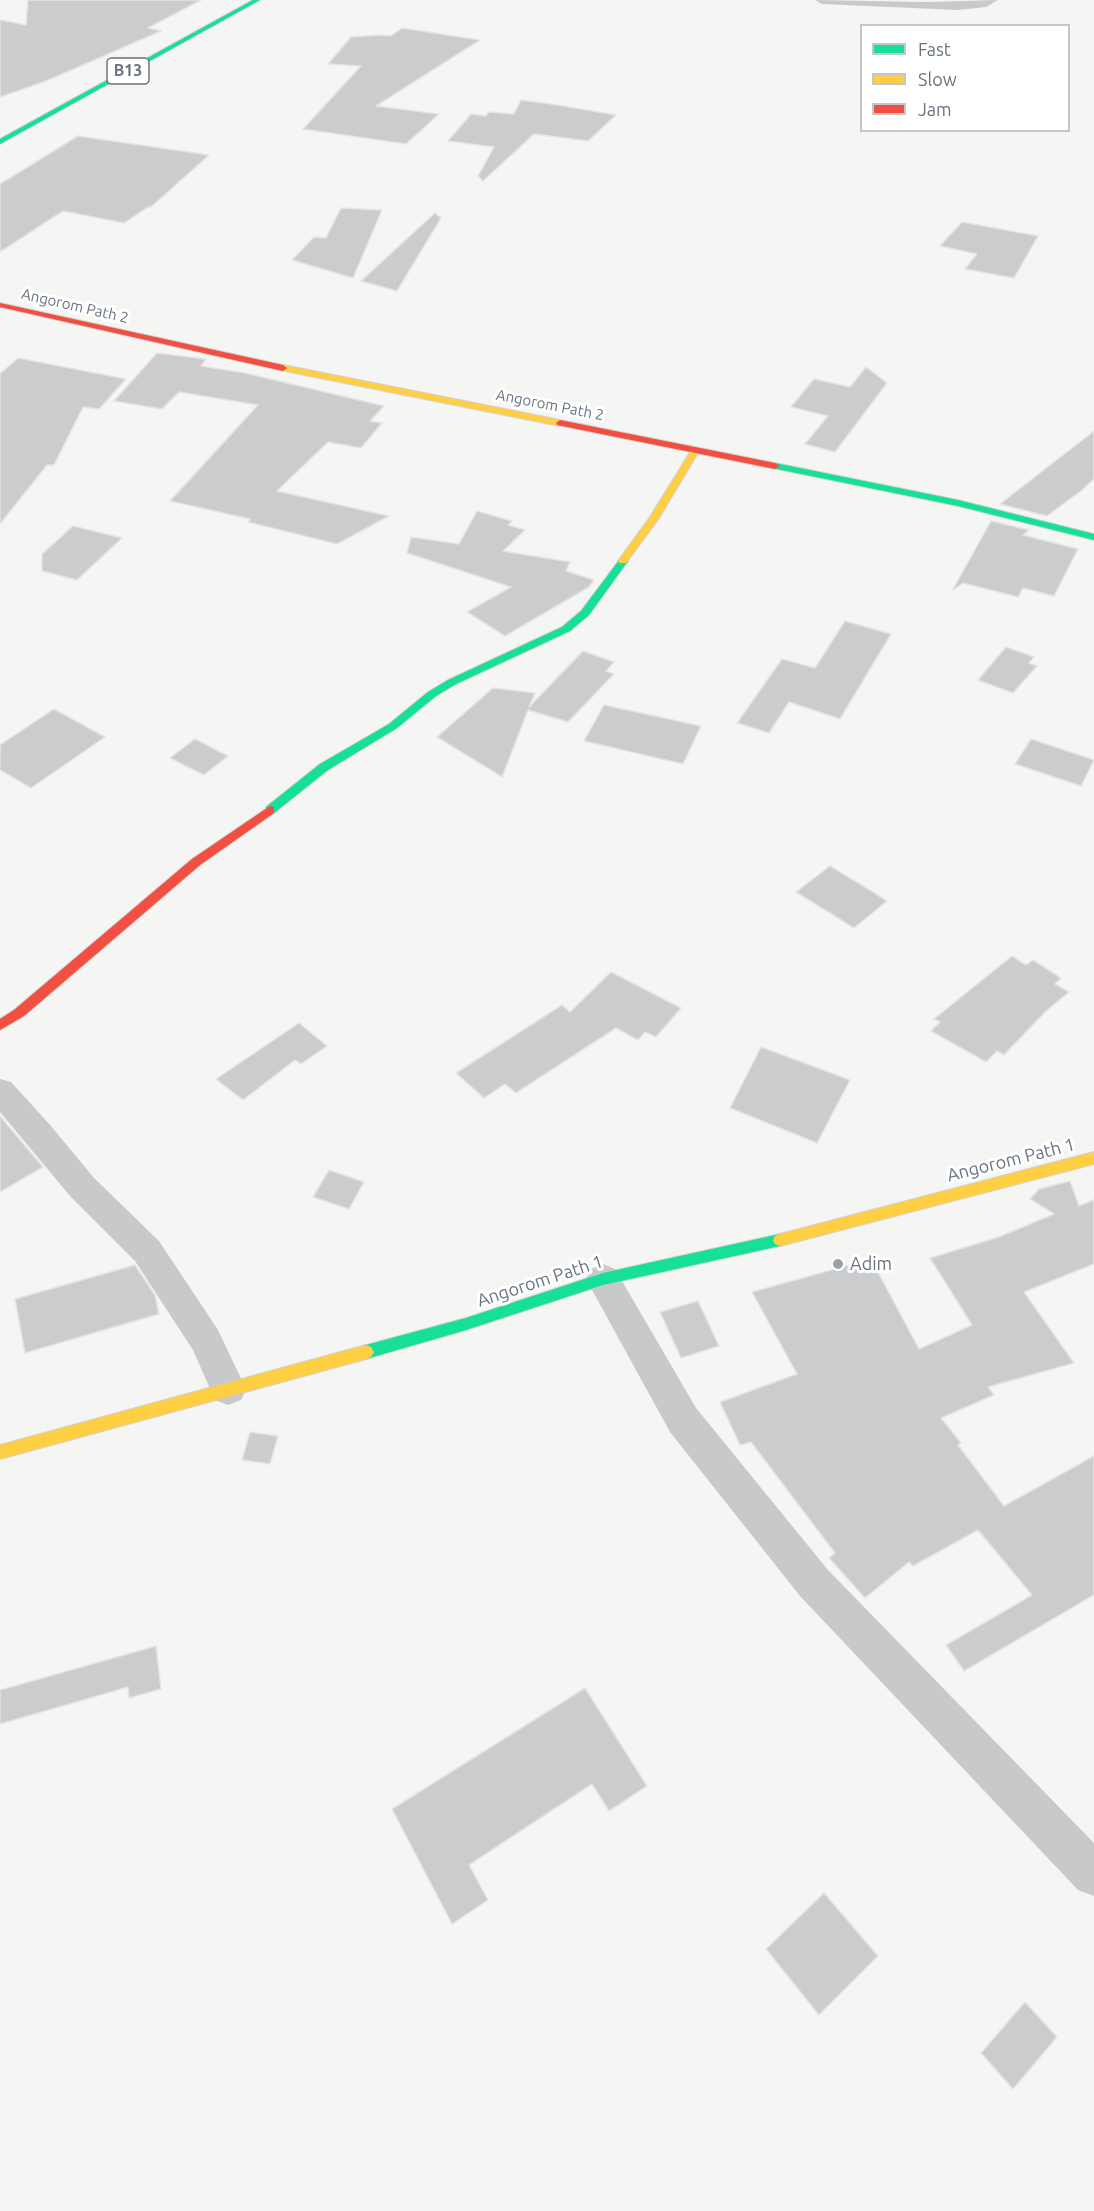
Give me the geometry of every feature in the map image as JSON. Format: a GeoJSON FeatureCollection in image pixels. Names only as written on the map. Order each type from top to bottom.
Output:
{"type":"FeatureCollection","features":[{"type":"Feature","properties":{"kind":"main road","name":"B13"},"geometry":{"type":"LineString","coordinates":[[0,142],[256,0]]}},
{"type":"Feature","properties":{"kind":"main road","name":"Angorom Path 2"},"geometry":{"type":"LineString","coordinates":[[0,306],[278,367],[958,503],[1094,537]]}},
{"type":"Feature","properties":{"kind":"main road"},"geometry":{"type":"LineString","coordinates":[[0,1025],[19,1013],[196,862],[260,818],[324,767],[393,726],[432,694],[452,682],[566,629],[585,613],[654,518],[695,451]]}},
{"type":"Feature","properties":{"kind":"main road","name":"Angorom Path 1"},"geometry":{"type":"LineString","coordinates":[[0,1452],[466,1324],[603,1279],[765,1244],[1094,1158]]}},
{"type":"Feature","properties":{"kind":"street"},"geometry":{"type":"LineString","coordinates":[[822,0],[958,6],[981,4],[991,0]]}},
{"type":"Feature","properties":{"kind":"street"},"geometry":{"type":"LineString","coordinates":[[0,1091],[40,1135],[82,1187],[147,1251],[206,1341],[228,1389]]}},
{"type":"Feature","properties":{"kind":"street"},"geometry":{"type":"LineString","coordinates":[[603,1279],[683,1420],[814,1583],[1094,1874]]}},
{"type":"Feature","properties":{"kind":"building"},"geometry":{"type":"Polygon","coordinates":[[[28,0],[201,0],[148,28],[161,31],[46,81],[0,97],[0,20],[26,25],[28,0]]]}},
{"type":"Feature","properties":{"kind":"building"},"geometry":{"type":"Polygon","coordinates":[[[402,28],[480,40],[376,106],[439,114],[406,144],[303,129],[361,66],[328,64],[351,37],[391,36],[402,28]]]}},
{"type":"Feature","properties":{"kind":"building"},"geometry":{"type":"Polygon","coordinates":[[[521,100],[616,115],[588,141],[534,134],[483,181],[478,176],[494,147],[448,141],[471,114],[486,116],[489,112],[514,114],[521,100]]]}},
{"type":"Feature","properties":{"kind":"building"},"geometry":{"type":"Polygon","coordinates":[[[78,136],[209,155],[151,207],[124,223],[63,211],[0,252],[0,184],[78,136]]]}},
{"type":"Feature","properties":{"kind":"building"},"geometry":{"type":"Polygon","coordinates":[[[341,208],[382,210],[353,278],[292,260],[314,237],[326,238],[341,208]]]}},
{"type":"Feature","properties":{"kind":"building"},"geometry":{"type":"Polygon","coordinates":[[[435,213],[441,218],[397,291],[361,281],[435,213]]]}},
{"type":"Feature","properties":{"kind":"building"},"geometry":{"type":"Polygon","coordinates":[[[962,222],[1038,236],[1014,278],[965,269],[977,254],[940,246],[962,222]]]}},
{"type":"Feature","properties":{"kind":"building"},"geometry":{"type":"Polygon","coordinates":[[[157,353],[206,359],[201,366],[245,373],[384,406],[370,421],[382,423],[361,448],[328,442],[277,491],[389,516],[337,544],[248,522],[250,519],[170,501],[258,405],[179,392],[162,409],[114,401],[157,353]]]}},
{"type":"Feature","properties":{"kind":"building"},"geometry":{"type":"Polygon","coordinates":[[[18,358],[126,379],[99,409],[83,407],[54,465],[47,465],[0,524],[0,374],[18,358]]]}},
{"type":"Feature","properties":{"kind":"building"},"geometry":{"type":"Polygon","coordinates":[[[866,367],[887,383],[835,452],[805,444],[828,416],[791,407],[814,379],[850,387],[866,367]]]}},
{"type":"Feature","properties":{"kind":"building"},"geometry":{"type":"Polygon","coordinates":[[[1094,431],[1094,479],[1082,490],[1047,516],[1000,504],[1094,431]]]}},
{"type":"Feature","properties":{"kind":"building"},"geometry":{"type":"Polygon","coordinates":[[[477,511],[512,521],[508,525],[525,530],[503,551],[570,562],[566,571],[594,580],[589,587],[505,636],[467,612],[511,587],[407,553],[411,537],[459,544],[477,511]]]}},
{"type":"Feature","properties":{"kind":"building"},"geometry":{"type":"Polygon","coordinates":[[[991,521],[1029,530],[1023,535],[1078,549],[1054,596],[1023,588],[1018,597],[963,583],[952,591],[991,521]]]}},
{"type":"Feature","properties":{"kind":"building"},"geometry":{"type":"Polygon","coordinates":[[[73,526],[122,538],[77,580],[42,571],[42,554],[73,526]]]}},
{"type":"Feature","properties":{"kind":"building"},"geometry":{"type":"Polygon","coordinates":[[[845,621],[891,634],[840,719],[789,702],[769,733],[737,723],[782,659],[815,668],[845,621]]]}},
{"type":"Feature","properties":{"kind":"building"},"geometry":{"type":"Polygon","coordinates":[[[1006,647],[1034,657],[1029,663],[1037,666],[1013,693],[978,680],[1006,647]]]}},
{"type":"Feature","properties":{"kind":"building"},"geometry":{"type":"Polygon","coordinates":[[[583,651],[614,662],[606,671],[614,674],[568,722],[528,710],[502,777],[437,737],[493,688],[535,693],[529,707],[583,651]]]}},
{"type":"Feature","properties":{"kind":"building"},"geometry":{"type":"Polygon","coordinates":[[[604,705],[701,726],[683,764],[584,741],[604,705]]]}},
{"type":"Feature","properties":{"kind":"building"},"geometry":{"type":"Polygon","coordinates":[[[54,709],[105,737],[31,788],[0,770],[0,745],[54,709]]]}},
{"type":"Feature","properties":{"kind":"building"},"geometry":{"type":"Polygon","coordinates":[[[195,739],[228,756],[204,775],[170,758],[195,739]]]}},
{"type":"Feature","properties":{"kind":"building"},"geometry":{"type":"Polygon","coordinates":[[[1031,739],[1094,760],[1081,786],[1015,764],[1031,739]]]}},
{"type":"Feature","properties":{"kind":"building"},"geometry":{"type":"Polygon","coordinates":[[[830,866],[887,901],[854,928],[796,892],[830,866]]]}},
{"type":"Feature","properties":{"kind":"building"},"geometry":{"type":"Polygon","coordinates":[[[1012,956],[1026,965],[1033,960],[1061,978],[1055,984],[1069,992],[1045,1012],[1004,1055],[997,1051],[986,1062],[931,1031],[940,1022],[934,1019],[1012,956]]]}},
{"type":"Feature","properties":{"kind":"building"},"geometry":{"type":"Polygon","coordinates":[[[611,972],[681,1008],[656,1037],[645,1032],[638,1040],[616,1028],[516,1093],[505,1084],[484,1098],[456,1073],[562,1005],[570,1012],[611,972]]]}},
{"type":"Feature","properties":{"kind":"building"},"geometry":{"type":"Polygon","coordinates":[[[299,1023],[327,1046],[301,1064],[295,1060],[243,1100],[216,1079],[299,1023]]]}},
{"type":"Feature","properties":{"kind":"building"},"geometry":{"type":"Polygon","coordinates":[[[761,1047],[850,1080],[817,1143],[730,1108],[761,1047]]]}},
{"type":"Feature","properties":{"kind":"building"},"geometry":{"type":"Polygon","coordinates":[[[0,1116],[43,1167],[0,1192],[0,1116]]]}},
{"type":"Feature","properties":{"kind":"building"},"geometry":{"type":"Polygon","coordinates":[[[329,1170],[364,1182],[349,1209],[313,1197],[329,1170]]]}},
{"type":"Feature","properties":{"kind":"building"},"geometry":{"type":"Polygon","coordinates":[[[1070,1181],[1079,1206],[1094,1200],[1094,1264],[1024,1292],[1074,1363],[988,1387],[994,1395],[941,1418],[961,1443],[958,1445],[1004,1506],[1094,1456],[1094,1595],[964,1671],[946,1645],[1032,1595],[978,1530],[913,1566],[909,1562],[865,1598],[829,1558],[835,1553],[751,1442],[740,1445],[720,1402],[797,1374],[752,1292],[871,1259],[919,1349],[972,1325],[930,1258],[999,1237],[1054,1214],[1030,1199],[1039,1189],[1070,1181]]]}},
{"type":"Feature","properties":{"kind":"building"},"geometry":{"type":"Polygon","coordinates":[[[135,1265],[155,1295],[159,1314],[25,1353],[15,1299],[135,1265]]]}},
{"type":"Feature","properties":{"kind":"building"},"geometry":{"type":"Polygon","coordinates":[[[698,1301],[719,1346],[681,1358],[660,1312],[698,1301]]]}},
{"type":"Feature","properties":{"kind":"building"},"geometry":{"type":"Polygon","coordinates":[[[250,1432],[278,1436],[270,1464],[242,1460],[250,1432]]]}},
{"type":"Feature","properties":{"kind":"building"},"geometry":{"type":"Polygon","coordinates":[[[156,1646],[161,1689],[129,1698],[128,1687],[0,1724],[0,1690],[156,1646]]]}},
{"type":"Feature","properties":{"kind":"building"},"geometry":{"type":"Polygon","coordinates":[[[585,1688],[647,1786],[609,1811],[592,1784],[469,1865],[488,1900],[452,1924],[392,1809],[585,1688]]]}},
{"type":"Feature","properties":{"kind":"building"},"geometry":{"type":"Polygon","coordinates":[[[824,1893],[878,1956],[819,2015],[766,1949],[824,1893]]]}},
{"type":"Feature","properties":{"kind":"building"},"geometry":{"type":"Polygon","coordinates":[[[1025,2002],[1057,2037],[1013,2089],[981,2053],[1025,2002]]]}},
{"type":"Feature","properties":{"kind":"traffic: fast"},"geometry":{"type":"LineString","coordinates":[[0,142],[257,0]]}},
{"type":"Feature","properties":{"kind":"traffic: fast"},"geometry":{"type":"LineString","coordinates":[[775,466],[958,503],[1094,537]]}},
{"type":"Feature","properties":{"kind":"traffic: fast"},"geometry":{"type":"LineString","coordinates":[[270,810],[324,767],[393,726],[432,694],[452,682],[566,629],[585,613],[623,561]]}},
{"type":"Feature","properties":{"kind":"traffic: fast"},"geometry":{"type":"LineString","coordinates":[[366,1352],[466,1324],[603,1279],[780,1240]]}},
{"type":"Feature","properties":{"kind":"traffic: slow"},"geometry":{"type":"LineString","coordinates":[[283,368],[560,423]]}},
{"type":"Feature","properties":{"kind":"traffic: slow"},"geometry":{"type":"LineString","coordinates":[[623,561],[654,518],[695,451]]}},
{"type":"Feature","properties":{"kind":"traffic: slow"},"geometry":{"type":"LineString","coordinates":[[780,1240],[1094,1158]]}},
{"type":"Feature","properties":{"kind":"traffic: slow"},"geometry":{"type":"LineString","coordinates":[[0,1452],[366,1352]]}},
{"type":"Feature","properties":{"kind":"traffic: jam"},"geometry":{"type":"LineString","coordinates":[[0,305],[283,368]]}},
{"type":"Feature","properties":{"kind":"traffic: jam"},"geometry":{"type":"LineString","coordinates":[[560,423],[775,466]]}},
{"type":"Feature","properties":{"kind":"traffic: jam"},"geometry":{"type":"LineString","coordinates":[[0,1025],[19,1013],[196,862],[270,810]]}},
{"type":"Feature","properties":{"kind":"place","name":"Adim"},"geometry":{"type":"Point","coordinates":[838,1264]}}]}
